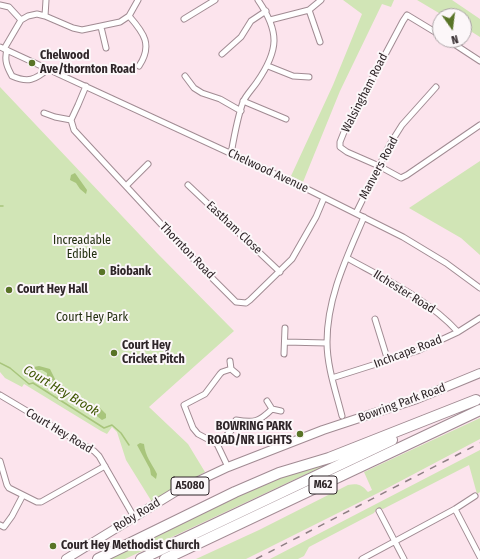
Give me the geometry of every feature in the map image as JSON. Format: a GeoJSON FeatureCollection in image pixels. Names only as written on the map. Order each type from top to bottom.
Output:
{"type":"FeatureCollection","features":[{"type":"Feature","properties":{"kind":"highway"},"geometry":{"type":"LineString","coordinates":[[98,559],[235,492],[279,473],[329,458],[478,399]]}},
{"type":"Feature","properties":{"kind":"highway","name":"M62"},"geometry":{"type":"LineString","coordinates":[[141,559],[478,399]]}},
{"type":"Feature","properties":{"kind":"highway","name":"M62"},"geometry":{"type":"LineString","coordinates":[[165,559],[480,410]]}},
{"type":"Feature","properties":{"kind":"highway"},"geometry":{"type":"LineString","coordinates":[[170,559],[213,536]]}},
{"type":"Feature","properties":{"kind":"main road","name":"Bowring Park Road"},"geometry":{"type":"LineString","coordinates":[[323,430],[417,399],[480,373]]}},
{"type":"Feature","properties":{"kind":"main road","name":"Roby Road"},"geometry":{"type":"LineString","coordinates":[[66,559],[175,492],[228,467],[323,430]]}},
{"type":"Feature","properties":{"kind":"street"},"geometry":{"type":"LineString","coordinates":[[45,16],[46,0]]}},
{"type":"Feature","properties":{"kind":"street"},"geometry":{"type":"LineString","coordinates":[[48,69],[31,80],[20,80],[12,76],[7,67],[4,49],[21,20],[37,14],[82,30],[101,27],[120,22],[128,16],[137,0]]}},
{"type":"Feature","properties":{"kind":"street"},"geometry":{"type":"LineString","coordinates":[[184,19],[215,0]]}},
{"type":"Feature","properties":{"kind":"street"},"geometry":{"type":"LineString","coordinates":[[231,154],[234,135],[244,101],[268,66],[274,49],[275,35],[266,11],[258,0]]}},
{"type":"Feature","properties":{"kind":"street"},"geometry":{"type":"LineString","coordinates":[[270,20],[309,10],[320,0]]}},
{"type":"Feature","properties":{"kind":"street"},"geometry":{"type":"LineString","coordinates":[[0,5],[10,7],[21,20]]}},
{"type":"Feature","properties":{"kind":"street"},"geometry":{"type":"LineString","coordinates":[[309,10],[320,42]]}},
{"type":"Feature","properties":{"kind":"street"},"geometry":{"type":"LineString","coordinates":[[222,54],[241,37],[251,21],[266,11]]}},
{"type":"Feature","properties":{"kind":"street","name":"Walsingham Road"},"geometry":{"type":"LineString","coordinates":[[432,30],[407,15],[399,27],[340,142],[340,147],[347,152],[379,166],[400,178],[480,125]]}},
{"type":"Feature","properties":{"kind":"street"},"geometry":{"type":"LineString","coordinates":[[128,16],[140,29],[147,44],[145,57],[139,66]]}},
{"type":"Feature","properties":{"kind":"street"},"geometry":{"type":"LineString","coordinates":[[101,27],[106,48]]}},
{"type":"Feature","properties":{"kind":"street"},"geometry":{"type":"LineString","coordinates":[[460,48],[480,61]]}},
{"type":"Feature","properties":{"kind":"street","name":"Chelwood Avenue"},"geometry":{"type":"LineString","coordinates":[[4,49],[299,185],[364,217],[403,237],[446,263],[480,288]]}},
{"type":"Feature","properties":{"kind":"street"},"geometry":{"type":"LineString","coordinates":[[268,66],[293,76],[309,77]]}},
{"type":"Feature","properties":{"kind":"street"},"geometry":{"type":"LineString","coordinates":[[185,76],[194,88],[202,93],[220,99],[241,111]]}},
{"type":"Feature","properties":{"kind":"street"},"geometry":{"type":"LineString","coordinates":[[44,113],[71,120],[86,86]]}},
{"type":"Feature","properties":{"kind":"street","name":"Manvers Road"},"geometry":{"type":"LineString","coordinates":[[356,213],[390,144],[402,125],[436,87]]}},
{"type":"Feature","properties":{"kind":"street"},"geometry":{"type":"LineString","coordinates":[[244,101],[286,119]]}},
{"type":"Feature","properties":{"kind":"street","name":"Thornton Road"},"geometry":{"type":"LineString","coordinates":[[71,120],[74,130],[199,265],[236,302],[246,303],[250,300],[280,272],[295,255],[316,217],[324,198]]}},
{"type":"Feature","properties":{"kind":"street"},"geometry":{"type":"LineString","coordinates":[[126,186],[148,164]]}},
{"type":"Feature","properties":{"kind":"street","name":"Eastham Close"},"geometry":{"type":"LineString","coordinates":[[188,185],[280,272]]}},
{"type":"Feature","properties":{"kind":"street"},"geometry":{"type":"LineString","coordinates":[[342,416],[332,378],[327,343],[328,324],[333,294],[364,217]]}},
{"type":"Feature","properties":{"kind":"street","name":"Ilchester Road"},"geometry":{"type":"LineString","coordinates":[[347,258],[411,294],[436,312],[458,332]]}},
{"type":"Feature","properties":{"kind":"street","name":"Inchcape Road"},"geometry":{"type":"LineString","coordinates":[[332,378],[417,351],[458,332],[480,318]]}},
{"type":"Feature","properties":{"kind":"street"},"geometry":{"type":"LineString","coordinates":[[375,319],[388,361]]}},
{"type":"Feature","properties":{"kind":"street"},"geometry":{"type":"LineString","coordinates":[[284,354],[285,328]]}},
{"type":"Feature","properties":{"kind":"street"},"geometry":{"type":"LineString","coordinates":[[285,342],[327,343]]}},
{"type":"Feature","properties":{"kind":"street"},"geometry":{"type":"LineString","coordinates":[[230,361],[231,369],[237,374]]}},
{"type":"Feature","properties":{"kind":"street"},"geometry":{"type":"LineString","coordinates":[[228,467],[217,444],[204,438],[193,428],[183,403],[205,394],[222,372],[231,369]]}},
{"type":"Feature","properties":{"kind":"street","name":"Court Hey Road"},"geometry":{"type":"LineString","coordinates":[[0,395],[94,451],[99,456],[134,517]]}},
{"type":"Feature","properties":{"kind":"street"},"geometry":{"type":"LineString","coordinates":[[267,402],[272,409],[281,411]]}},
{"type":"Feature","properties":{"kind":"street"},"geometry":{"type":"LineString","coordinates":[[236,420],[255,422],[263,418],[272,409]]}},
{"type":"Feature","properties":{"kind":"street"},"geometry":{"type":"LineString","coordinates":[[217,444],[231,431],[236,420],[236,414]]}},
{"type":"Feature","properties":{"kind":"street"},"geometry":{"type":"LineString","coordinates":[[0,461],[9,488],[37,502],[44,501],[105,466]]}},
{"type":"Feature","properties":{"kind":"street"},"geometry":{"type":"LineString","coordinates":[[0,525],[4,527],[12,516],[23,495]]}},
{"type":"Feature","properties":{"kind":"street"},"geometry":{"type":"LineString","coordinates":[[362,559],[455,509],[475,496]]}},
{"type":"Feature","properties":{"kind":"street"},"geometry":{"type":"LineString","coordinates":[[455,509],[480,557]]}},
{"type":"Feature","properties":{"kind":"street"},"geometry":{"type":"LineString","coordinates":[[379,511],[404,559]]}},
{"type":"Feature","properties":{"kind":"green space"},"geometry":{"type":"Polygon","coordinates":[[[343,0],[394,0],[391,7],[382,4],[340,91],[303,182],[291,176],[333,85],[362,14],[343,0]]]}},
{"type":"Feature","properties":{"kind":"green space"},"geometry":{"type":"Polygon","coordinates":[[[417,0],[452,0],[464,8],[432,8],[417,0]]]}},
{"type":"Feature","properties":{"kind":"green space"},"geometry":{"type":"Polygon","coordinates":[[[472,14],[480,19],[480,37],[472,32],[472,14]]]}},
{"type":"Feature","properties":{"kind":"green space","name":"Court Hey Park"},"geometry":{"type":"Polygon","coordinates":[[[0,87],[157,253],[234,331],[149,407],[188,444],[205,472],[152,502],[126,460],[117,432],[112,427],[107,434],[24,384],[22,387],[5,378],[0,372],[0,87]]]}},
{"type":"Feature","properties":{"kind":"green space"},"geometry":{"type":"Polygon","coordinates":[[[480,161],[480,255],[461,238],[409,208],[480,161]]]}},
{"type":"Feature","properties":{"kind":"green space"},"geometry":{"type":"Polygon","coordinates":[[[480,418],[480,439],[378,493],[246,559],[196,559],[259,530],[348,485],[360,485],[368,492],[372,490],[364,472],[480,418]]]}},
{"type":"Feature","properties":{"kind":"green space"},"geometry":{"type":"Polygon","coordinates":[[[480,450],[480,492],[477,494],[469,465],[383,509],[377,508],[374,513],[309,547],[304,556],[298,559],[270,559],[480,450]]]}},
{"type":"Feature","properties":{"kind":"green space"},"geometry":{"type":"Polygon","coordinates":[[[334,461],[125,559],[107,559],[214,506],[278,478],[334,461]]]}},
{"type":"Feature","properties":{"kind":"water"},"geometry":{"type":"Polygon","coordinates":[[[75,173],[87,190],[86,194],[76,183],[70,180],[71,175],[75,173]]]}},
{"type":"Feature","properties":{"kind":"water"},"geometry":{"type":"Polygon","coordinates":[[[39,366],[50,369],[56,381],[88,404],[99,407],[106,414],[106,418],[102,420],[79,401],[51,387],[47,380],[47,373],[42,370],[32,370],[29,375],[27,373],[28,368],[39,366]]]}},
{"type":"Feature","properties":{"kind":"water"},"geometry":{"type":"Polygon","coordinates":[[[140,443],[144,444],[147,456],[157,474],[156,479],[151,475],[150,469],[137,445],[140,443]]]}},
{"type":"Feature","properties":{"kind":"waterway","name":"Court Hey Brook"},"geometry":{"type":"LineString","coordinates":[[0,363],[10,368],[29,384],[33,383],[104,428],[112,425],[121,433],[129,445]]}},
{"type":"Feature","properties":{"kind":"railway"},"geometry":{"type":"LineString","coordinates":[[256,559],[480,443]]}},
{"type":"Feature","properties":{"kind":"place","name":"Chelwood Ave/thornton Road"},"geometry":{"type":"Point","coordinates":[32,63]}},
{"type":"Feature","properties":{"kind":"place","name":"Biobank"},"geometry":{"type":"Point","coordinates":[102,272]}},
{"type":"Feature","properties":{"kind":"place","name":"Court Hey Hall"},"geometry":{"type":"Point","coordinates":[9,290]}},
{"type":"Feature","properties":{"kind":"place","name":"Court Hey Cricket Pitch"},"geometry":{"type":"Point","coordinates":[114,353]}},
{"type":"Feature","properties":{"kind":"place","name":"BOWRING PARK ROAD/NR LIGHTS"},"geometry":{"type":"Point","coordinates":[300,434]}},
{"type":"Feature","properties":{"kind":"place","name":"Court Hey Methodist Church"},"geometry":{"type":"Point","coordinates":[53,546]}},
{"type":"Feature","properties":{"kind":"park label","name":"Increadable Edible"},"geometry":{"type":"Point","coordinates":[82,248]}}]}
